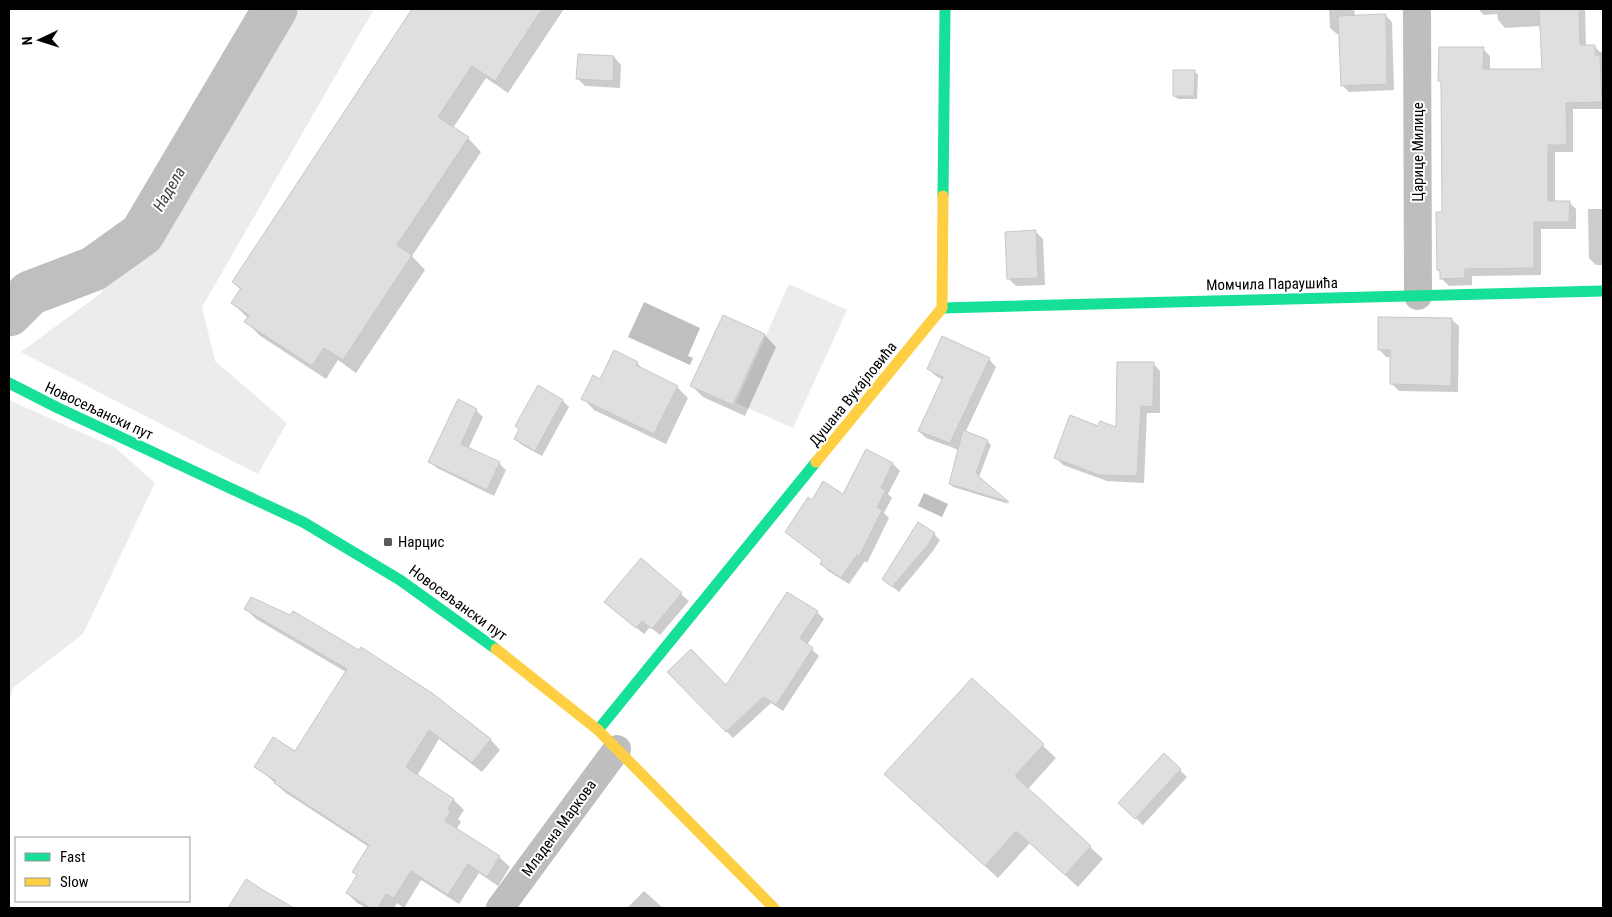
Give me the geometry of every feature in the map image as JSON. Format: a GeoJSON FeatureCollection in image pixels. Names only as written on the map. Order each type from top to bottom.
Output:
{"type":"FeatureCollection","features":[{"type":"Feature","properties":{"kind":"street"},"geometry":{"type":"LineString","coordinates":[[942,308],[945,9]]}},
{"type":"Feature","properties":{"kind":"street","name":"Царице Милице"},"geometry":{"type":"LineString","coordinates":[[1417,9],[1418,296]]}},
{"type":"Feature","properties":{"kind":"street","name":"Момчила Параушића"},"geometry":{"type":"LineString","coordinates":[[942,308],[1603,291]]}},
{"type":"Feature","properties":{"kind":"street","name":"Душана Вукајловића"},"geometry":{"type":"LineString","coordinates":[[608,740],[942,308]]}},
{"type":"Feature","properties":{"kind":"street","name":"Новосељански пут"},"geometry":{"type":"LineString","coordinates":[[9,383],[58,408],[310,526],[400,580],[513,661],[608,740],[774,908]]}},
{"type":"Feature","properties":{"kind":"street","name":"Младена Маркова"},"geometry":{"type":"LineString","coordinates":[[500,908],[608,740]]}},
{"type":"Feature","properties":{"kind":"shaded area"},"geometry":{"type":"Polygon","coordinates":[[[263,9],[374,9],[202,307],[215,361],[287,423],[258,474],[21,352],[101,293],[263,9]]]}},
{"type":"Feature","properties":{"kind":"shaded area"},"geometry":{"type":"Polygon","coordinates":[[[789,284],[847,310],[793,428],[736,403],[789,284]]]}},
{"type":"Feature","properties":{"kind":"shaded area"},"geometry":{"type":"Polygon","coordinates":[[[644,302],[700,328],[688,356],[693,358],[690,365],[628,337],[644,302]]]}},
{"type":"Feature","properties":{"kind":"shaded area"},"geometry":{"type":"Polygon","coordinates":[[[9,400],[116,448],[155,483],[83,634],[13,688],[9,702],[9,400]]]}},
{"type":"Feature","properties":{"kind":"shaded area"},"geometry":{"type":"Polygon","coordinates":[[[924,493],[948,504],[942,517],[918,506],[924,493]]]}},
{"type":"Feature","properties":{"kind":"building"},"geometry":{"type":"Polygon","coordinates":[[[412,9],[542,9],[495,81],[472,66],[438,117],[469,137],[397,245],[412,255],[343,360],[324,348],[312,366],[244,322],[249,315],[231,303],[241,288],[232,282],[412,9]]]}},
{"type":"Feature","properties":{"kind":"building"},"geometry":{"type":"Polygon","coordinates":[[[1539,9],[1579,9],[1580,45],[1595,45],[1595,55],[1600,55],[1602,102],[1566,103],[1567,145],[1548,145],[1548,201],[1570,201],[1569,222],[1534,222],[1534,268],[1465,269],[1465,278],[1440,279],[1440,270],[1437,270],[1436,212],[1442,212],[1441,81],[1438,81],[1439,47],[1484,47],[1483,69],[1542,69],[1539,9]]]}},
{"type":"Feature","properties":{"kind":"building"},"geometry":{"type":"Polygon","coordinates":[[[1386,14],[1387,84],[1341,86],[1338,16],[1386,14]]]}},
{"type":"Feature","properties":{"kind":"building"},"geometry":{"type":"Polygon","coordinates":[[[578,54],[614,56],[613,81],[576,79],[578,54]]]}},
{"type":"Feature","properties":{"kind":"building"},"geometry":{"type":"Polygon","coordinates":[[[1173,70],[1195,70],[1194,96],[1173,96],[1173,70]]]}},
{"type":"Feature","properties":{"kind":"building"},"geometry":{"type":"Polygon","coordinates":[[[1036,230],[1038,278],[1007,279],[1005,232],[1036,230]]]}},
{"type":"Feature","properties":{"kind":"building"},"geometry":{"type":"Polygon","coordinates":[[[723,315],[765,334],[733,405],[690,386],[723,315]]]}},
{"type":"Feature","properties":{"kind":"building"},"geometry":{"type":"Polygon","coordinates":[[[1378,317],[1452,318],[1451,386],[1390,384],[1390,350],[1378,350],[1378,317]]]}},
{"type":"Feature","properties":{"kind":"building"},"geometry":{"type":"Polygon","coordinates":[[[942,336],[990,358],[950,443],[918,431],[943,377],[927,369],[942,336]]]}},
{"type":"Feature","properties":{"kind":"building"},"geometry":{"type":"Polygon","coordinates":[[[614,350],[638,362],[636,365],[678,386],[654,434],[581,399],[593,375],[600,379],[614,350]]]}},
{"type":"Feature","properties":{"kind":"building"},"geometry":{"type":"Polygon","coordinates":[[[1117,362],[1154,362],[1153,407],[1141,406],[1137,476],[1099,475],[1054,458],[1070,415],[1098,426],[1100,421],[1116,427],[1117,362]]]}},
{"type":"Feature","properties":{"kind":"building"},"geometry":{"type":"Polygon","coordinates":[[[538,385],[563,400],[535,451],[514,439],[519,429],[515,426],[538,385]]]}},
{"type":"Feature","properties":{"kind":"building"},"geometry":{"type":"Polygon","coordinates":[[[458,399],[477,409],[461,444],[500,462],[487,490],[428,462],[458,399]]]}},
{"type":"Feature","properties":{"kind":"building"},"geometry":{"type":"Polygon","coordinates":[[[963,430],[988,440],[976,473],[1009,502],[949,484],[963,430]]]}},
{"type":"Feature","properties":{"kind":"building"},"geometry":{"type":"Polygon","coordinates":[[[866,449],[893,463],[881,488],[886,490],[877,507],[882,510],[859,557],[857,555],[841,578],[820,564],[822,560],[785,532],[808,497],[812,500],[823,481],[843,494],[866,449]]]}},
{"type":"Feature","properties":{"kind":"building"},"geometry":{"type":"Polygon","coordinates":[[[918,522],[935,533],[928,545],[892,587],[882,579],[918,522]]]}},
{"type":"Feature","properties":{"kind":"building"},"geometry":{"type":"Polygon","coordinates":[[[641,558],[682,593],[652,629],[642,621],[636,628],[604,602],[641,558]]]}},
{"type":"Feature","properties":{"kind":"building"},"geometry":{"type":"Polygon","coordinates":[[[787,592],[818,611],[800,638],[813,648],[776,705],[763,697],[726,732],[667,672],[691,649],[726,685],[787,592]]]}},
{"type":"Feature","properties":{"kind":"building"},"geometry":{"type":"Polygon","coordinates":[[[251,597],[290,615],[293,611],[359,650],[361,647],[432,693],[491,739],[472,763],[429,730],[406,767],[454,799],[448,809],[451,811],[445,821],[500,856],[487,877],[468,864],[448,895],[411,871],[394,898],[386,894],[378,908],[371,908],[346,893],[357,875],[352,872],[369,845],[274,783],[276,781],[254,767],[273,737],[295,751],[347,669],[244,609],[251,597]]]}},
{"type":"Feature","properties":{"kind":"building"},"geometry":{"type":"Polygon","coordinates":[[[972,678],[1044,744],[1015,776],[1091,846],[1065,875],[1016,831],[985,866],[884,774],[972,678]]]}},
{"type":"Feature","properties":{"kind":"building"},"geometry":{"type":"Polygon","coordinates":[[[1164,753],[1181,769],[1135,819],[1118,803],[1164,753]]]}},
{"type":"Feature","properties":{"kind":"building"},"geometry":{"type":"Polygon","coordinates":[[[246,879],[263,890],[294,908],[228,908],[246,879]]]}},
{"type":"Feature","properties":{"kind":"waterway","name":"Надела"},"geometry":{"type":"LineString","coordinates":[[9,314],[30,293],[93,269],[142,234],[275,9]]}},
{"type":"Feature","properties":{"kind":"traffic: fast"},"geometry":{"type":"LineString","coordinates":[[943,196],[945,9]]}},
{"type":"Feature","properties":{"kind":"traffic: fast"},"geometry":{"type":"LineString","coordinates":[[942,308],[1603,291]]}},
{"type":"Feature","properties":{"kind":"traffic: fast"},"geometry":{"type":"LineString","coordinates":[[9,383],[58,408],[303,522],[400,580],[496,649]]}},
{"type":"Feature","properties":{"kind":"traffic: fast"},"geometry":{"type":"LineString","coordinates":[[598,730],[816,462]]}},
{"type":"Feature","properties":{"kind":"traffic: slow"},"geometry":{"type":"LineString","coordinates":[[816,462],[942,308],[943,196]]}},
{"type":"Feature","properties":{"kind":"traffic: slow"},"geometry":{"type":"LineString","coordinates":[[496,649],[598,730],[774,908]]}},
{"type":"Feature","properties":{"kind":"place","name":"Нарцис"},"geometry":{"type":"Point","coordinates":[388,542]}}]}
